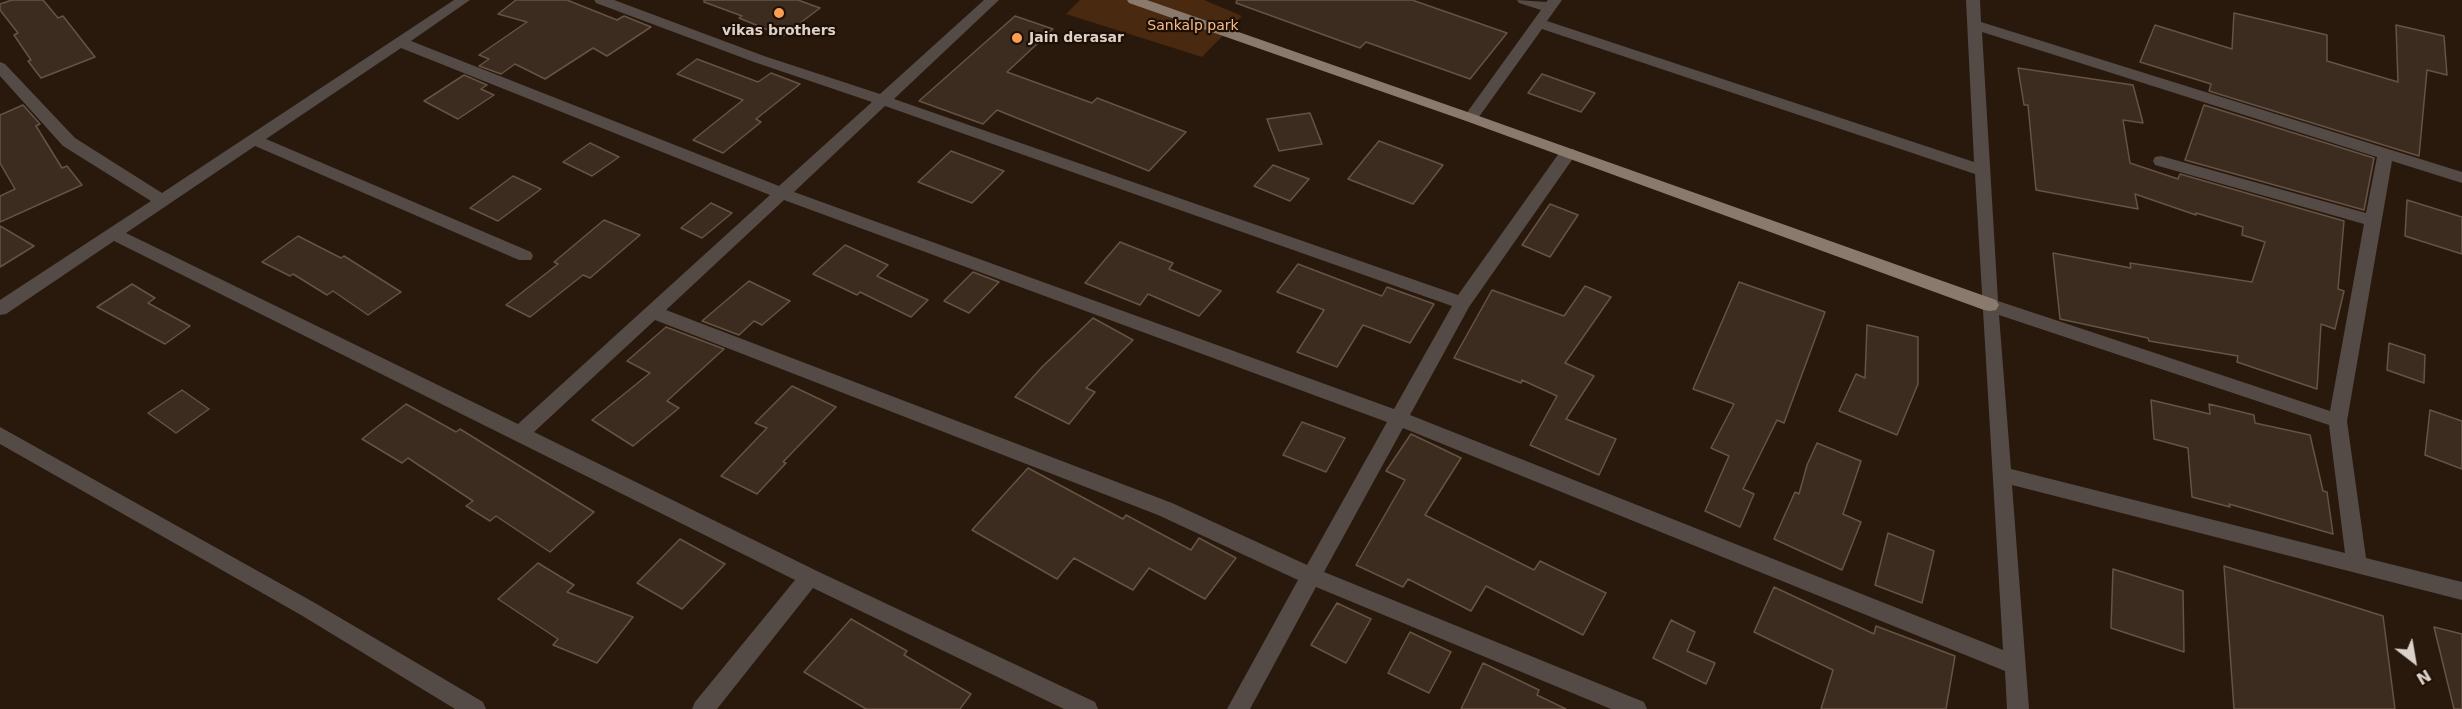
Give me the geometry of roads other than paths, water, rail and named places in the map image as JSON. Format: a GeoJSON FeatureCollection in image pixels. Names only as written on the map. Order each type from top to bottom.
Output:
{"type":"FeatureCollection","features":[{"type":"Feature","properties":{"kind":"main road"},"geometry":{"type":"LineString","coordinates":[[1134,0],[1471,118],[1990,305]]}},
{"type":"Feature","properties":{"kind":"street"},"geometry":{"type":"LineString","coordinates":[[0,309],[463,0]]}},
{"type":"Feature","properties":{"kind":"street"},"geometry":{"type":"LineString","coordinates":[[601,0],[759,59],[1462,303]]}},
{"type":"Feature","properties":{"kind":"street"},"geometry":{"type":"LineString","coordinates":[[520,434],[992,0]]}},
{"type":"Feature","properties":{"kind":"street"},"geometry":{"type":"LineString","coordinates":[[1471,118],[1553,4],[1524,0]]}},
{"type":"Feature","properties":{"kind":"street"},"geometry":{"type":"LineString","coordinates":[[1969,1],[1975,25],[1990,305],[2018,709]]}},
{"type":"Feature","properties":{"kind":"street"},"geometry":{"type":"LineString","coordinates":[[1539,23],[1983,171]]}},
{"type":"Feature","properties":{"kind":"street"},"geometry":{"type":"LineString","coordinates":[[1975,25],[2462,178]]}},
{"type":"Feature","properties":{"kind":"street"},"geometry":{"type":"LineString","coordinates":[[399,42],[657,142],[781,193],[1397,418],[2015,665]]}},
{"type":"Feature","properties":{"kind":"street"},"geometry":{"type":"LineString","coordinates":[[0,67],[69,142],[163,201]]}},
{"type":"Feature","properties":{"kind":"street"},"geometry":{"type":"LineString","coordinates":[[254,140],[525,256]]}},
{"type":"Feature","properties":{"kind":"street"},"geometry":{"type":"LineString","coordinates":[[1238,709],[1462,303],[1568,153]]}},
{"type":"Feature","properties":{"kind":"street"},"geometry":{"type":"LineString","coordinates":[[2357,565],[2338,421],[2385,154]]}},
{"type":"Feature","properties":{"kind":"street"},"geometry":{"type":"LineString","coordinates":[[2161,161],[2373,221]]}},
{"type":"Feature","properties":{"kind":"street"},"geometry":{"type":"LineString","coordinates":[[113,233],[810,577],[1087,709]]}},
{"type":"Feature","properties":{"kind":"street"},"geometry":{"type":"LineString","coordinates":[[1990,305],[2338,421]]}},
{"type":"Feature","properties":{"kind":"street"},"geometry":{"type":"LineString","coordinates":[[652,312],[1165,509],[1311,576],[1636,709]]}},
{"type":"Feature","properties":{"kind":"street"},"geometry":{"type":"LineString","coordinates":[[0,435],[308,609],[475,709]]}},
{"type":"Feature","properties":{"kind":"street"},"geometry":{"type":"LineString","coordinates":[[2002,475],[2462,591]]}},
{"type":"Feature","properties":{"kind":"street"},"geometry":{"type":"LineString","coordinates":[[703,709],[810,577]]}},
{"type":"Feature","properties":{"kind":"place","name":"vikas brothers"},"geometry":{"type":"Point","coordinates":[779,13]}},
{"type":"Feature","properties":{"kind":"place","name":"Jain derasar"},"geometry":{"type":"Point","coordinates":[1017,38]}},
{"type":"Feature","properties":{"kind":"park label","name":"Sankalp park"},"geometry":{"type":"Point","coordinates":[1193,26]}}]}
